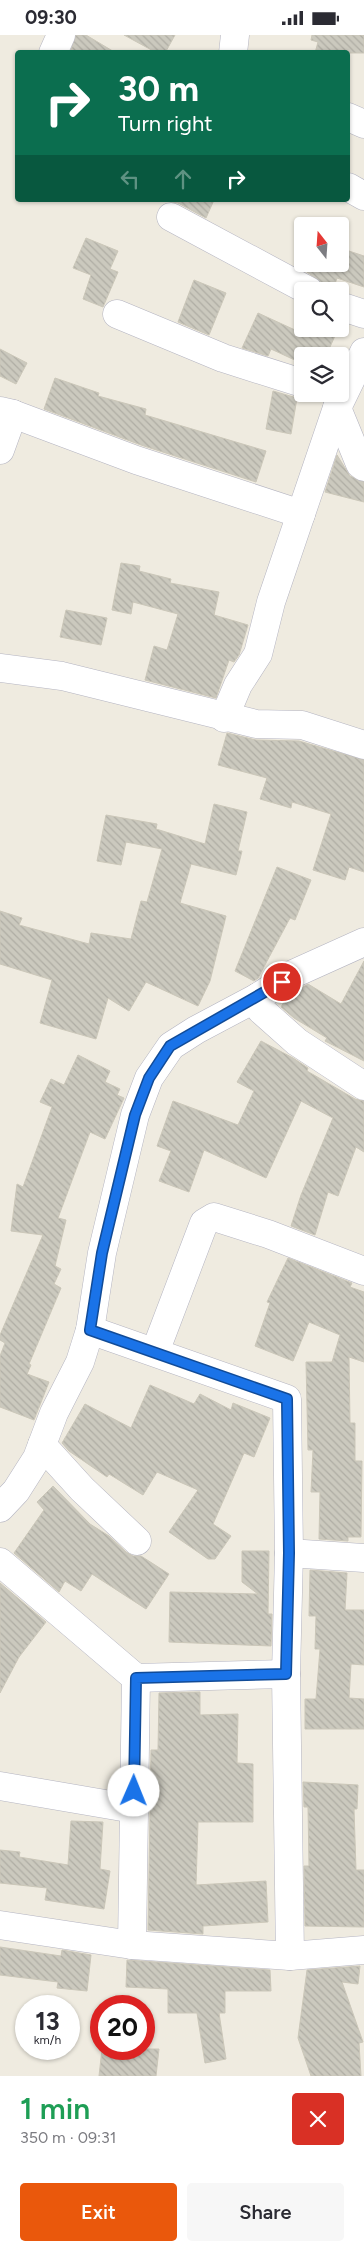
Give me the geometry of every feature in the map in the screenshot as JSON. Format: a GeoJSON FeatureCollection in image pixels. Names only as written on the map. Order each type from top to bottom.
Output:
{"type":"FeatureCollection","features":[{"type":"Feature","properties":{"kind":"lane"},"geometry":{"type":"LineString","coordinates":[[54,50],[61,35]]}},
{"type":"Feature","properties":{"kind":"lane"},"geometry":{"type":"LineString","coordinates":[[233,50],[235,35]]}},
{"type":"Feature","properties":{"kind":"lane"},"geometry":{"type":"LineString","coordinates":[[350,118],[364,124]]}},
{"type":"Feature","properties":{"kind":"lane"},"geometry":{"type":"LineString","coordinates":[[350,188],[364,196]]}},
{"type":"Feature","properties":{"kind":"lane"},"geometry":{"type":"LineString","coordinates":[[171,217],[294,283]]}},
{"type":"Feature","properties":{"kind":"lane"},"geometry":{"type":"LineString","coordinates":[[349,309],[364,314]]}},
{"type":"Feature","properties":{"kind":"lane"},"geometry":{"type":"LineString","coordinates":[[117,314],[222,358],[294,380]]}},
{"type":"Feature","properties":{"kind":"lane"},"geometry":{"type":"LineString","coordinates":[[349,380],[364,352]]}},
{"type":"Feature","properties":{"kind":"lane"},"geometry":{"type":"LineString","coordinates":[[224,718],[238,685],[258,654],[271,602],[338,402]]}},
{"type":"Feature","properties":{"kind":"lane"},"geometry":{"type":"LineString","coordinates":[[340,402],[360,464],[364,467]]}},
{"type":"Feature","properties":{"kind":"lane"},"geometry":{"type":"LineString","coordinates":[[0,450],[6,413],[136,460],[301,515]]}},
{"type":"Feature","properties":{"kind":"lane"},"geometry":{"type":"LineString","coordinates":[[0,668],[62,676],[224,718],[256,724],[302,725],[364,745]]}},
{"type":"Feature","properties":{"kind":"lane"},"geometry":{"type":"LineString","coordinates":[[0,1508],[16,1491],[38,1458],[54,1413],[80,1362],[90,1330],[102,1253],[135,1115],[149,1078],[170,1046],[258,997],[293,974],[364,942]]}},
{"type":"Feature","properties":{"kind":"lane"},"geometry":{"type":"LineString","coordinates":[[258,997],[261,1010],[296,1042],[364,1086]]}},
{"type":"Feature","properties":{"kind":"lane"},"geometry":{"type":"LineString","coordinates":[[155,1352],[204,1223],[214,1217],[268,1234],[364,1271]]}},
{"type":"Feature","properties":{"kind":"lane"},"geometry":{"type":"LineString","coordinates":[[90,1330],[287,1399],[289,1553],[286,1674],[290,1956]]}},
{"type":"Feature","properties":{"kind":"lane"},"geometry":{"type":"LineString","coordinates":[[42,1445],[82,1489],[137,1541]]}},
{"type":"Feature","properties":{"kind":"lane"},"geometry":{"type":"LineString","coordinates":[[289,1553],[364,1558]]}},
{"type":"Feature","properties":{"kind":"lane"},"geometry":{"type":"LineString","coordinates":[[0,1562],[136,1678],[286,1674]]}},
{"type":"Feature","properties":{"kind":"lane"},"geometry":{"type":"LineString","coordinates":[[132,1945],[136,1678]]}},
{"type":"Feature","properties":{"kind":"lane"},"geometry":{"type":"LineString","coordinates":[[0,1786],[134,1809]]}},
{"type":"Feature","properties":{"kind":"lane"},"geometry":{"type":"LineString","coordinates":[[0,1925],[132,1945],[290,1956],[364,1950]]}},
{"type":"Feature","properties":{"kind":"building"},"geometry":{"type":"Polygon","coordinates":[[[76,35],[86,35],[111,50],[71,50],[76,35]]]}},
{"type":"Feature","properties":{"kind":"building"},"geometry":{"type":"Polygon","coordinates":[[[124,35],[175,35],[167,50],[152,50],[124,35]]]}},
{"type":"Feature","properties":{"kind":"building"},"geometry":{"type":"Polygon","coordinates":[[[312,35],[364,35],[364,53],[350,53],[350,50],[316,50],[318,42],[311,40],[312,35]]]}},
{"type":"Feature","properties":{"kind":"building"},"geometry":{"type":"Polygon","coordinates":[[[172,202],[213,202],[206,218],[178,203],[172,202]]]}},
{"type":"Feature","properties":{"kind":"building"},"geometry":{"type":"Polygon","coordinates":[[[86,238],[118,251],[110,269],[118,272],[103,307],[83,299],[91,275],[73,268],[86,238]]]}},
{"type":"Feature","properties":{"kind":"building"},"geometry":{"type":"Polygon","coordinates":[[[349,251],[364,256],[364,287],[337,278],[336,282],[321,282],[308,273],[349,273],[349,251]]]}},
{"type":"Feature","properties":{"kind":"building"},"geometry":{"type":"Polygon","coordinates":[[[194,280],[226,293],[209,335],[178,322],[194,280]]]}},
{"type":"Feature","properties":{"kind":"building"},"geometry":{"type":"Polygon","coordinates":[[[258,313],[294,330],[294,337],[334,337],[330,347],[294,347],[294,360],[271,349],[268,356],[242,348],[258,313]]]}},
{"type":"Feature","properties":{"kind":"building"},"geometry":{"type":"Polygon","coordinates":[[[0,349],[27,363],[16,384],[0,376],[0,349]]]}},
{"type":"Feature","properties":{"kind":"building"},"geometry":{"type":"Polygon","coordinates":[[[55,378],[99,393],[98,396],[146,409],[145,415],[266,451],[256,482],[141,445],[44,409],[55,378]]]}},
{"type":"Feature","properties":{"kind":"building"},"geometry":{"type":"Polygon","coordinates":[[[273,391],[294,397],[294,402],[296,402],[291,434],[266,429],[273,391]]]}},
{"type":"Feature","properties":{"kind":"building"},"geometry":{"type":"Polygon","coordinates":[[[337,455],[350,476],[364,482],[364,502],[325,492],[337,455]]]}},
{"type":"Feature","properties":{"kind":"building"},"geometry":{"type":"Polygon","coordinates":[[[121,563],[140,566],[139,571],[171,579],[170,583],[219,592],[214,615],[248,625],[239,655],[234,662],[229,660],[216,698],[145,680],[154,646],[167,650],[178,614],[133,602],[131,614],[112,610],[121,563]]]}},
{"type":"Feature","properties":{"kind":"building"},"geometry":{"type":"Polygon","coordinates":[[[66,610],[107,618],[101,645],[60,637],[66,610]]]}},
{"type":"Feature","properties":{"kind":"building"},"geometry":{"type":"Polygon","coordinates":[[[227,733],[256,740],[299,741],[364,760],[364,872],[349,867],[345,880],[313,870],[331,814],[292,802],[291,808],[260,799],[267,778],[218,765],[227,733]]]}},
{"type":"Feature","properties":{"kind":"building"},"geometry":{"type":"Polygon","coordinates":[[[214,804],[247,812],[238,851],[242,851],[236,875],[191,864],[180,903],[226,916],[210,981],[198,1006],[146,982],[129,1011],[108,998],[96,1039],[40,1023],[52,980],[0,964],[0,911],[22,918],[19,925],[89,944],[91,933],[131,939],[141,901],[147,902],[162,849],[126,842],[121,865],[97,861],[106,815],[157,824],[156,829],[205,844],[214,804]]]}},
{"type":"Feature","properties":{"kind":"building"},"geometry":{"type":"Polygon","coordinates":[[[277,867],[311,880],[295,920],[290,918],[258,978],[254,981],[235,971],[277,867]]]}},
{"type":"Feature","properties":{"kind":"building"},"geometry":{"type":"Polygon","coordinates":[[[364,961],[364,1061],[325,1041],[327,1038],[294,1018],[281,1007],[287,997],[308,984],[341,1004],[364,961]]]}},
{"type":"Feature","properties":{"kind":"building"},"geometry":{"type":"Polygon","coordinates":[[[261,1041],[293,1058],[308,1068],[307,1071],[355,1099],[364,1101],[364,1152],[356,1147],[338,1196],[328,1192],[315,1235],[291,1226],[301,1195],[333,1118],[301,1101],[266,1178],[204,1150],[189,1192],[159,1181],[171,1151],[157,1146],[173,1101],[238,1125],[254,1091],[237,1082],[261,1041]]]}},
{"type":"Feature","properties":{"kind":"building"},"geometry":{"type":"Polygon","coordinates":[[[78,1055],[110,1071],[105,1082],[120,1089],[117,1095],[124,1098],[105,1139],[90,1132],[58,1218],[66,1220],[55,1266],[61,1269],[54,1284],[61,1288],[29,1364],[31,1365],[27,1374],[49,1382],[34,1420],[0,1407],[0,1356],[5,1343],[0,1340],[0,1335],[43,1235],[11,1231],[17,1184],[23,1187],[52,1107],[40,1102],[51,1079],[64,1085],[78,1055]]]}},
{"type":"Feature","properties":{"kind":"building"},"geometry":{"type":"Polygon","coordinates":[[[288,1258],[352,1283],[350,1287],[364,1292],[364,1362],[349,1357],[350,1423],[355,1423],[355,1461],[362,1461],[361,1537],[348,1537],[348,1541],[319,1539],[320,1492],[311,1492],[313,1450],[308,1450],[306,1362],[332,1362],[340,1335],[309,1322],[293,1361],[255,1346],[270,1303],[267,1302],[288,1258]]]}},
{"type":"Feature","properties":{"kind":"building"},"geometry":{"type":"Polygon","coordinates":[[[150,1385],[194,1404],[200,1394],[231,1410],[233,1403],[270,1418],[254,1457],[244,1453],[213,1524],[231,1536],[215,1559],[208,1559],[169,1532],[198,1490],[157,1472],[143,1495],[109,1474],[107,1477],[69,1451],[62,1443],[85,1404],[131,1428],[150,1385]]]}},
{"type":"Feature","properties":{"kind":"building"},"geometry":{"type":"Polygon","coordinates":[[[53,1486],[90,1524],[109,1536],[126,1552],[133,1556],[141,1556],[169,1574],[146,1609],[92,1574],[81,1591],[65,1581],[59,1592],[14,1553],[44,1510],[37,1502],[53,1486]]]}},
{"type":"Feature","properties":{"kind":"building"},"geometry":{"type":"Polygon","coordinates":[[[242,1551],[269,1551],[268,1614],[272,1614],[271,1646],[169,1642],[170,1592],[258,1594],[242,1582],[242,1551]]]}},
{"type":"Feature","properties":{"kind":"building"},"geometry":{"type":"Polygon","coordinates":[[[310,1570],[347,1573],[345,1610],[364,1610],[364,1665],[351,1664],[349,1698],[364,1699],[364,1729],[305,1729],[305,1699],[316,1699],[320,1649],[315,1649],[316,1616],[309,1616],[310,1570]]]}},
{"type":"Feature","properties":{"kind":"building"},"geometry":{"type":"Polygon","coordinates":[[[0,1583],[46,1622],[19,1657],[0,1693],[0,1583]]]}},
{"type":"Feature","properties":{"kind":"building"},"geometry":{"type":"Polygon","coordinates":[[[200,1692],[200,1715],[238,1714],[237,1763],[253,1764],[253,1822],[198,1822],[196,1885],[266,1881],[268,1922],[203,1926],[203,1934],[148,1930],[151,1750],[158,1750],[159,1693],[200,1692]]]}},
{"type":"Feature","properties":{"kind":"building"},"geometry":{"type":"Polygon","coordinates":[[[303,1782],[358,1785],[357,1809],[354,1809],[356,1870],[364,1870],[364,1927],[305,1926],[304,1866],[309,1866],[308,1807],[304,1807],[303,1782]]]}},
{"type":"Feature","properties":{"kind":"building"},"geometry":{"type":"Polygon","coordinates":[[[71,1821],[103,1822],[100,1869],[110,1871],[104,1909],[45,1900],[47,1888],[0,1883],[0,1850],[20,1852],[19,1857],[68,1865],[71,1821]]]}},
{"type":"Feature","properties":{"kind":"building"},"geometry":{"type":"Polygon","coordinates":[[[0,1947],[61,1956],[62,1950],[91,1955],[87,1991],[57,1988],[58,1982],[0,1975],[0,1947]]]}},
{"type":"Feature","properties":{"kind":"building"},"geometry":{"type":"Polygon","coordinates":[[[127,1960],[270,1970],[271,1991],[225,1991],[225,2013],[219,2013],[226,2059],[205,2063],[197,2013],[168,2013],[168,1989],[126,1987],[127,1960]]]}},
{"type":"Feature","properties":{"kind":"building"},"geometry":{"type":"Polygon","coordinates":[[[360,1966],[358,1984],[342,1982],[363,2042],[359,2043],[361,2076],[311,2076],[298,2038],[307,1970],[360,1966]]]}},
{"type":"Feature","properties":{"kind":"building"},"geometry":{"type":"Polygon","coordinates":[[[155,2049],[159,2049],[156,2076],[99,2076],[101,2060],[155,2060],[155,2049]]]}},
{"type":"Feature","properties":{"kind":"route"},"geometry":{"type":"LineString","coordinates":[[134,1791],[136,1678],[286,1674],[289,1553],[287,1399],[90,1330],[102,1253],[135,1115],[149,1078],[170,1046],[282,982]]}}]}
